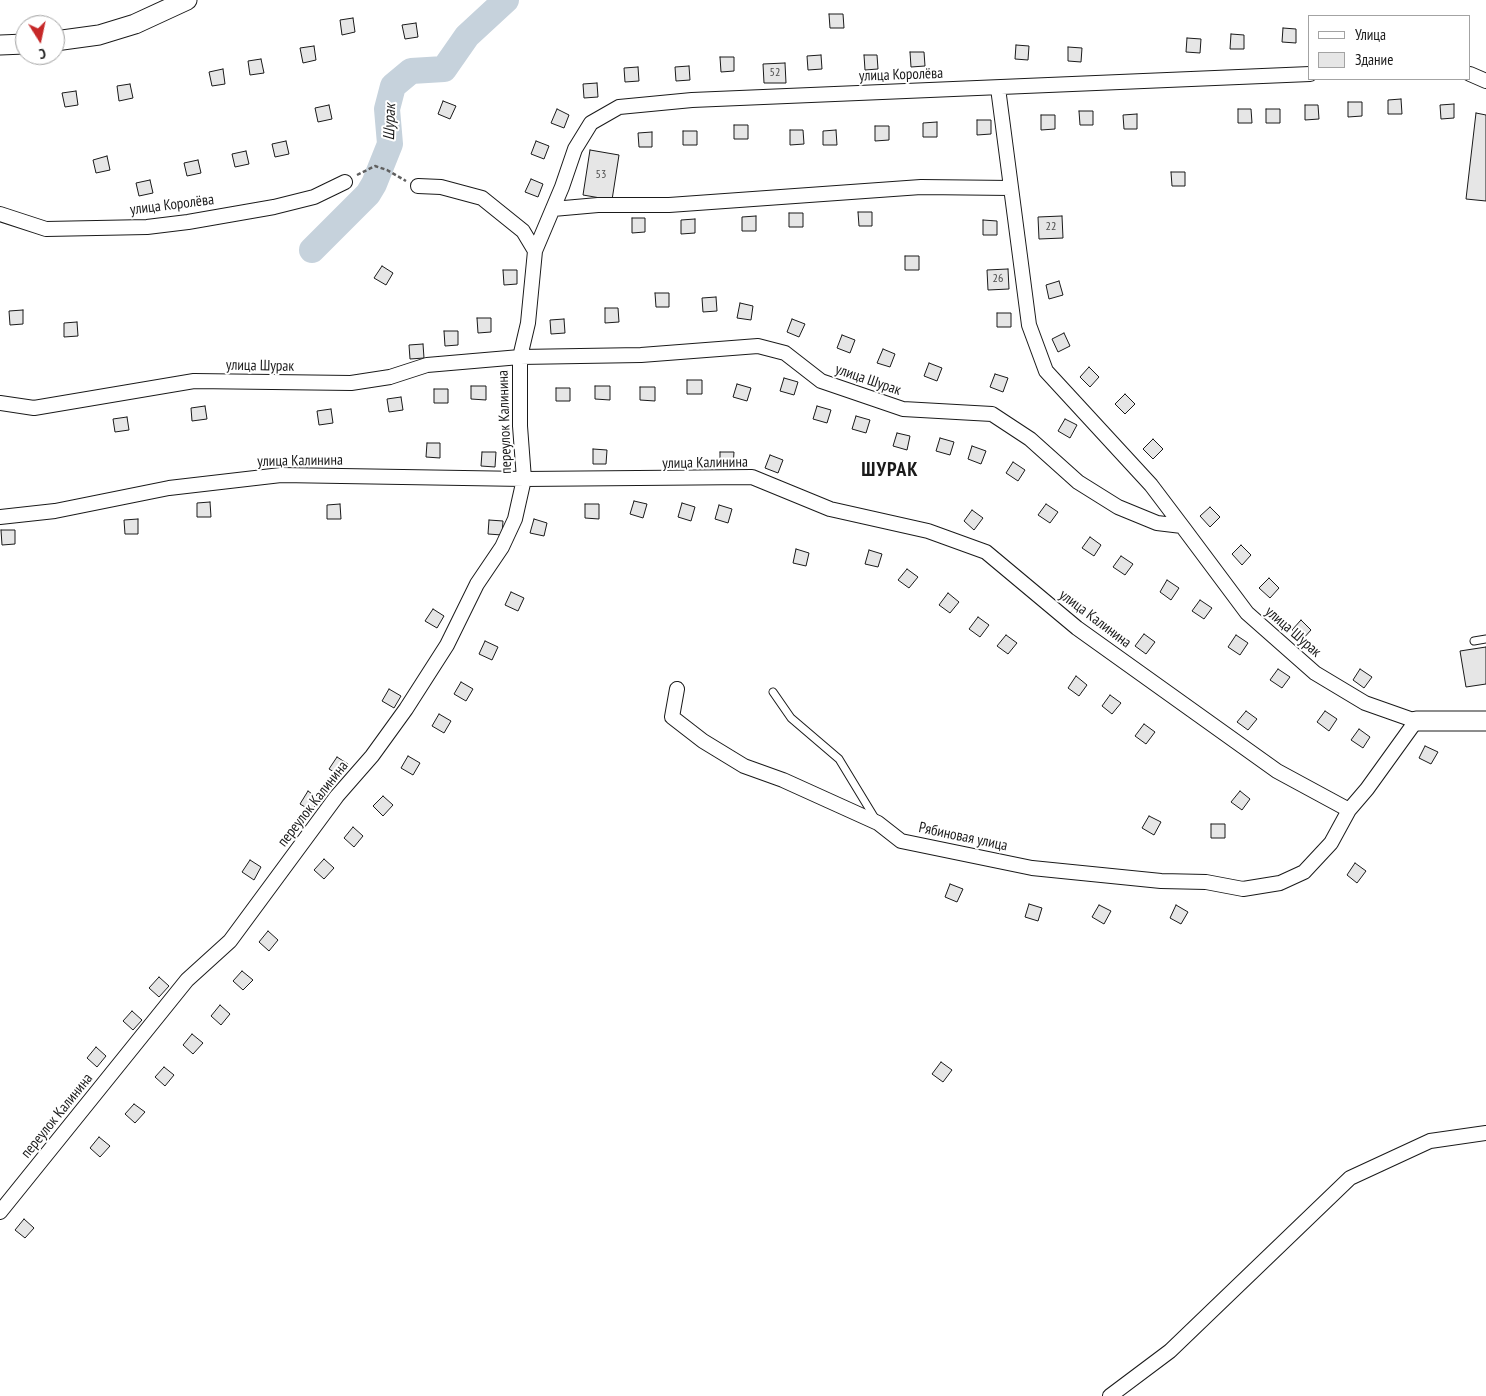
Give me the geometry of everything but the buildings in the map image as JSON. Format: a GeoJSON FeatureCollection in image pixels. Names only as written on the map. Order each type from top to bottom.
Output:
{"type":"FeatureCollection","features":[{"type":"Feature","properties":{"kind":"street"},"geometry":{"type":"LineString","coordinates":[[65,40],[100,35],[135,24],[187,0]]}},
{"type":"Feature","properties":{"kind":"street"},"geometry":{"type":"LineString","coordinates":[[0,45],[15,44]]}},
{"type":"Feature","properties":{"kind":"street","name":"улица Королёва"},"geometry":{"type":"LineString","coordinates":[[535,251],[575,149],[591,123],[619,107],[692,100],[1308,74]]}},
{"type":"Feature","properties":{"kind":"street"},"geometry":{"type":"LineString","coordinates":[[1471,74],[1486,81]]}},
{"type":"Feature","properties":{"kind":"street","name":"улица Шурак"},"geometry":{"type":"LineString","coordinates":[[998,88],[1029,325],[1046,371],[1151,485],[1247,613],[1315,673],[1365,703],[1416,721]]}},
{"type":"Feature","properties":{"kind":"street","name":"улица Королёва"},"geometry":{"type":"LineString","coordinates":[[0,214],[46,229],[147,226],[188,222],[274,207],[314,197],[345,182]]}},
{"type":"Feature","properties":{"kind":"street"},"geometry":{"type":"LineString","coordinates":[[418,186],[440,187],[482,198],[523,231],[535,251],[528,323],[520,357]]}},
{"type":"Feature","properties":{"kind":"street"},"geometry":{"type":"LineString","coordinates":[[553,208],[598,205],[669,205],[921,186],[1011,188]]}},
{"type":"Feature","properties":{"kind":"street","name":"улица Шурак"},"geometry":{"type":"LineString","coordinates":[[0,403],[34,408],[194,382],[351,383],[390,377],[427,365],[520,357],[641,355],[758,346],[785,353],[820,381],[903,409],[992,414],[1030,439],[1078,482],[1118,507],[1157,524],[1182,526]]}},
{"type":"Feature","properties":{"kind":"street","name":"переулок Калинина"},"geometry":{"type":"LineString","coordinates":[[0,1212],[186,980],[230,940],[337,796],[372,756],[406,709],[448,645],[477,584],[502,547],[515,519],[524,479],[520,426],[520,357]]}},
{"type":"Feature","properties":{"kind":"street","name":"улица Калинина"},"geometry":{"type":"LineString","coordinates":[[0,517],[55,511],[169,488],[281,475],[524,479],[752,477],[830,509],[928,531],[986,552],[1077,628],[1277,771],[1349,810]]}},
{"type":"Feature","properties":{"kind":"street","name":"Рябиновая улица"},"geometry":{"type":"LineString","coordinates":[[677,689],[672,717],[703,741],[744,766],[783,780],[878,823],[901,841],[1032,868],[1161,881],[1206,882],[1243,889],[1280,883],[1304,872],[1331,843],[1349,810]]}},
{"type":"Feature","properties":{"kind":"street"},"geometry":{"type":"LineString","coordinates":[[1349,810],[1367,789],[1416,721],[1486,721]]}},
{"type":"Feature","properties":{"kind":"street"},"geometry":{"type":"LineString","coordinates":[[1110,1396],[1170,1351],[1350,1178],[1430,1141],[1486,1133]]}},
{"type":"Feature","properties":{"kind":"lane"},"geometry":{"type":"LineString","coordinates":[[1474,641],[1486,639]]}},
{"type":"Feature","properties":{"kind":"lane"},"geometry":{"type":"LineString","coordinates":[[773,692],[791,718],[839,759],[878,823]]}},
{"type":"Feature","properties":{"kind":"path"},"geometry":{"type":"LineString","coordinates":[[345,182],[375,166],[418,186]]}},
{"type":"Feature","properties":{"kind":"waterway","name":"Шурак"},"geometry":{"type":"LineString","coordinates":[[312,250],[368,194],[374,184],[390,144],[387,109],[393,86],[411,71],[444,69],[467,36],[506,0]]}},
{"type":"Feature","properties":{"kind":"district","name":"ШУРАК"},"geometry":{"type":"Point","coordinates":[890,470]}}]}
